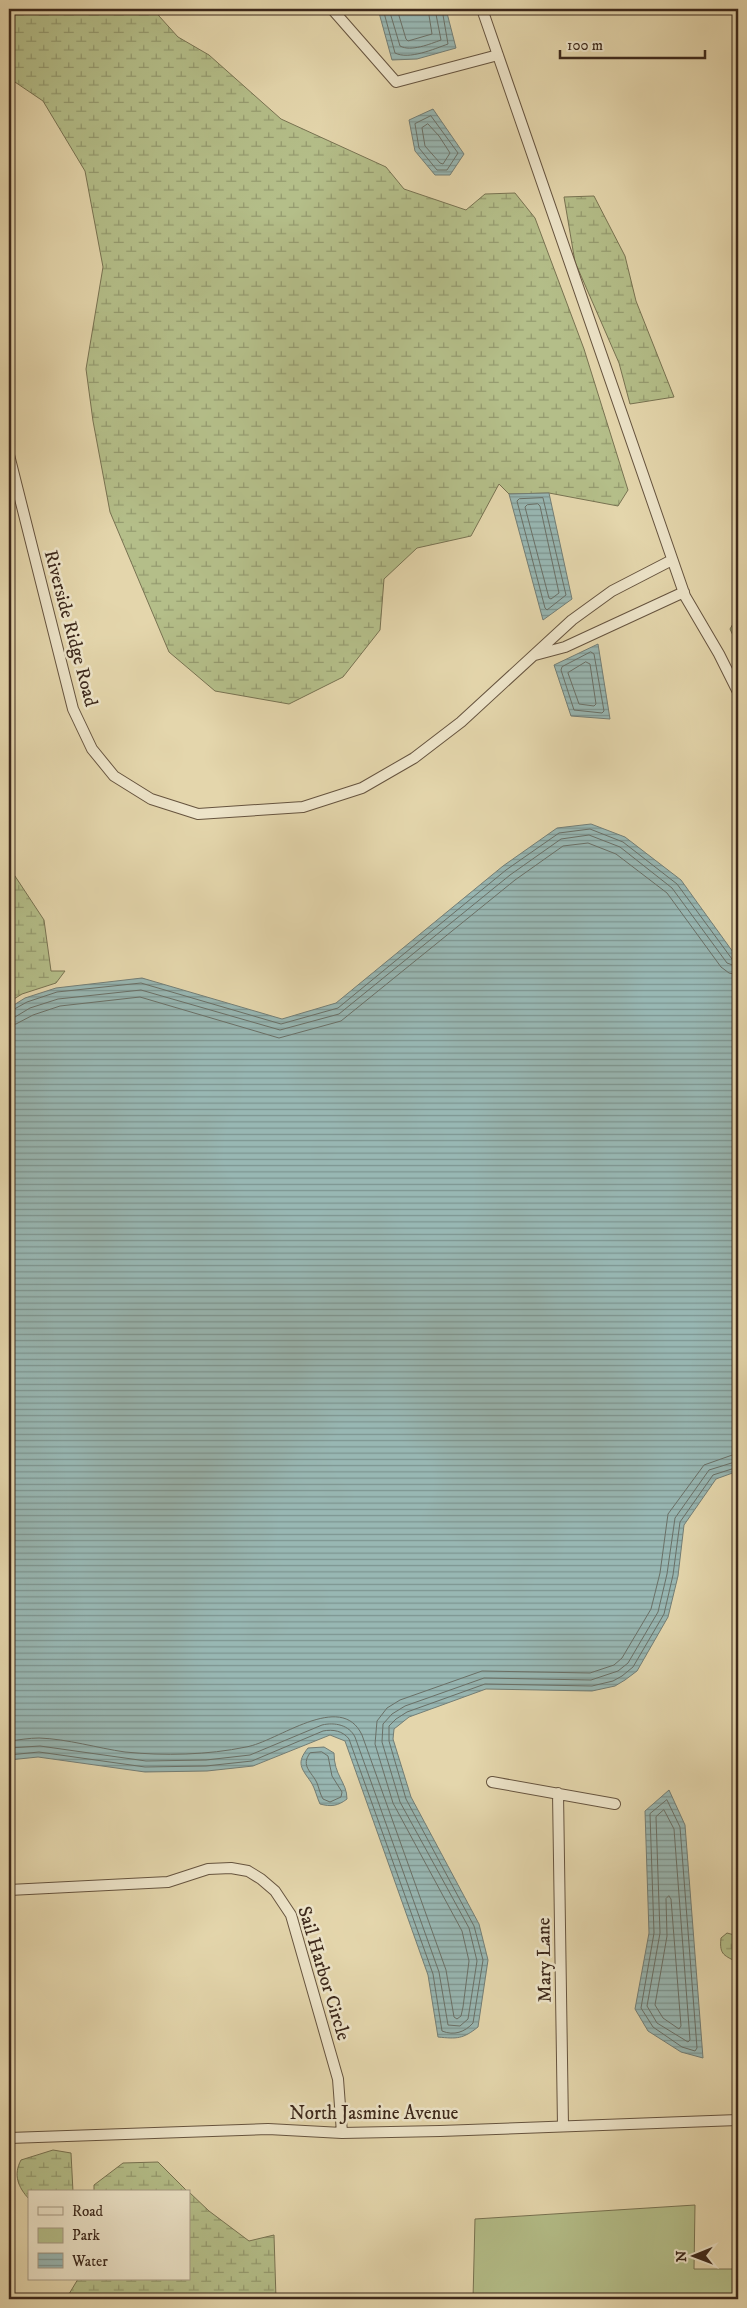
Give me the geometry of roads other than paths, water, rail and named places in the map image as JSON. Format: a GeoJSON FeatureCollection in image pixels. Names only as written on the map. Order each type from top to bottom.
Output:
{"type":"FeatureCollection","features":[{"type":"Feature","properties":{"kind":"street"},"geometry":{"type":"LineString","coordinates":[[332,9],[396,82],[498,55]]}},
{"type":"Feature","properties":{"kind":"street"},"geometry":{"type":"LineString","coordinates":[[482,9],[672,560],[684,592],[704,630],[720,654],[738,692]]}},
{"type":"Feature","properties":{"kind":"street","name":"Riverside Ridge Road"},"geometry":{"type":"LineString","coordinates":[[9,455],[73,710],[92,749],[114,776],[151,799],[198,814],[303,807],[362,788],[422,752],[461,722],[572,620],[612,591],[672,560]]}},
{"type":"Feature","properties":{"kind":"street","name":"Riverside Ridge Road"},"geometry":{"type":"LineString","coordinates":[[532,656],[565,647],[684,592]]}},
{"type":"Feature","properties":{"kind":"street"},"geometry":{"type":"LineString","coordinates":[[492,1782],[615,1804]]}},
{"type":"Feature","properties":{"kind":"street","name":"Mary Lane"},"geometry":{"type":"LineString","coordinates":[[558,1793],[563,2126]]}},
{"type":"Feature","properties":{"kind":"street","name":"Sail Harbor Circle"},"geometry":{"type":"LineString","coordinates":[[9,1890],[168,1882],[208,1869],[231,1868],[248,1871],[261,1879],[275,1891],[291,1915],[338,2079],[342,2133]]}},
{"type":"Feature","properties":{"kind":"street","name":"North Jasmine Avenue"},"geometry":{"type":"LineString","coordinates":[[9,2138],[259,2129],[342,2133],[738,2120]]}},
{"type":"Feature","properties":{"kind":"water"},"geometry":{"type":"Polygon","coordinates":[[[378,9],[446,9],[456,48],[417,59],[392,60],[378,9]]]}},
{"type":"Feature","properties":{"kind":"water"},"geometry":{"type":"Polygon","coordinates":[[[433,109],[464,154],[450,175],[435,175],[415,151],[409,120],[433,109]]]}},
{"type":"Feature","properties":{"kind":"water"},"geometry":{"type":"Polygon","coordinates":[[[549,493],[572,599],[543,620],[509,494],[549,493]]]}},
{"type":"Feature","properties":{"kind":"water"},"geometry":{"type":"Polygon","coordinates":[[[598,644],[610,719],[571,716],[554,665],[598,644]]]}},
{"type":"Feature","properties":{"kind":"water"},"geometry":{"type":"Polygon","coordinates":[[[591,824],[625,837],[681,880],[738,959],[738,1471],[716,1479],[684,1525],[678,1576],[668,1617],[637,1671],[625,1680],[615,1686],[592,1691],[486,1689],[409,1717],[394,1729],[393,1739],[411,1797],[479,1924],[488,1960],[478,2027],[460,2037],[438,2037],[428,1975],[345,1741],[330,1735],[253,1766],[207,1771],[145,1772],[38,1757],[9,1760],[9,1008],[25,998],[56,988],[142,978],[282,1019],[336,1003],[503,866],[557,828],[591,824]]]}},
{"type":"Feature","properties":{"kind":"water"},"geometry":{"type":"Polygon","coordinates":[[[324,1747],[334,1753],[336,1767],[346,1793],[347,1799],[334,1805],[320,1804],[312,1784],[301,1765],[304,1753],[308,1748],[324,1747]]]}},
{"type":"Feature","properties":{"kind":"water"},"geometry":{"type":"Polygon","coordinates":[[[669,1790],[685,1825],[703,2058],[681,2052],[648,2031],[635,2009],[649,1933],[645,1811],[669,1790]]]}}]}
